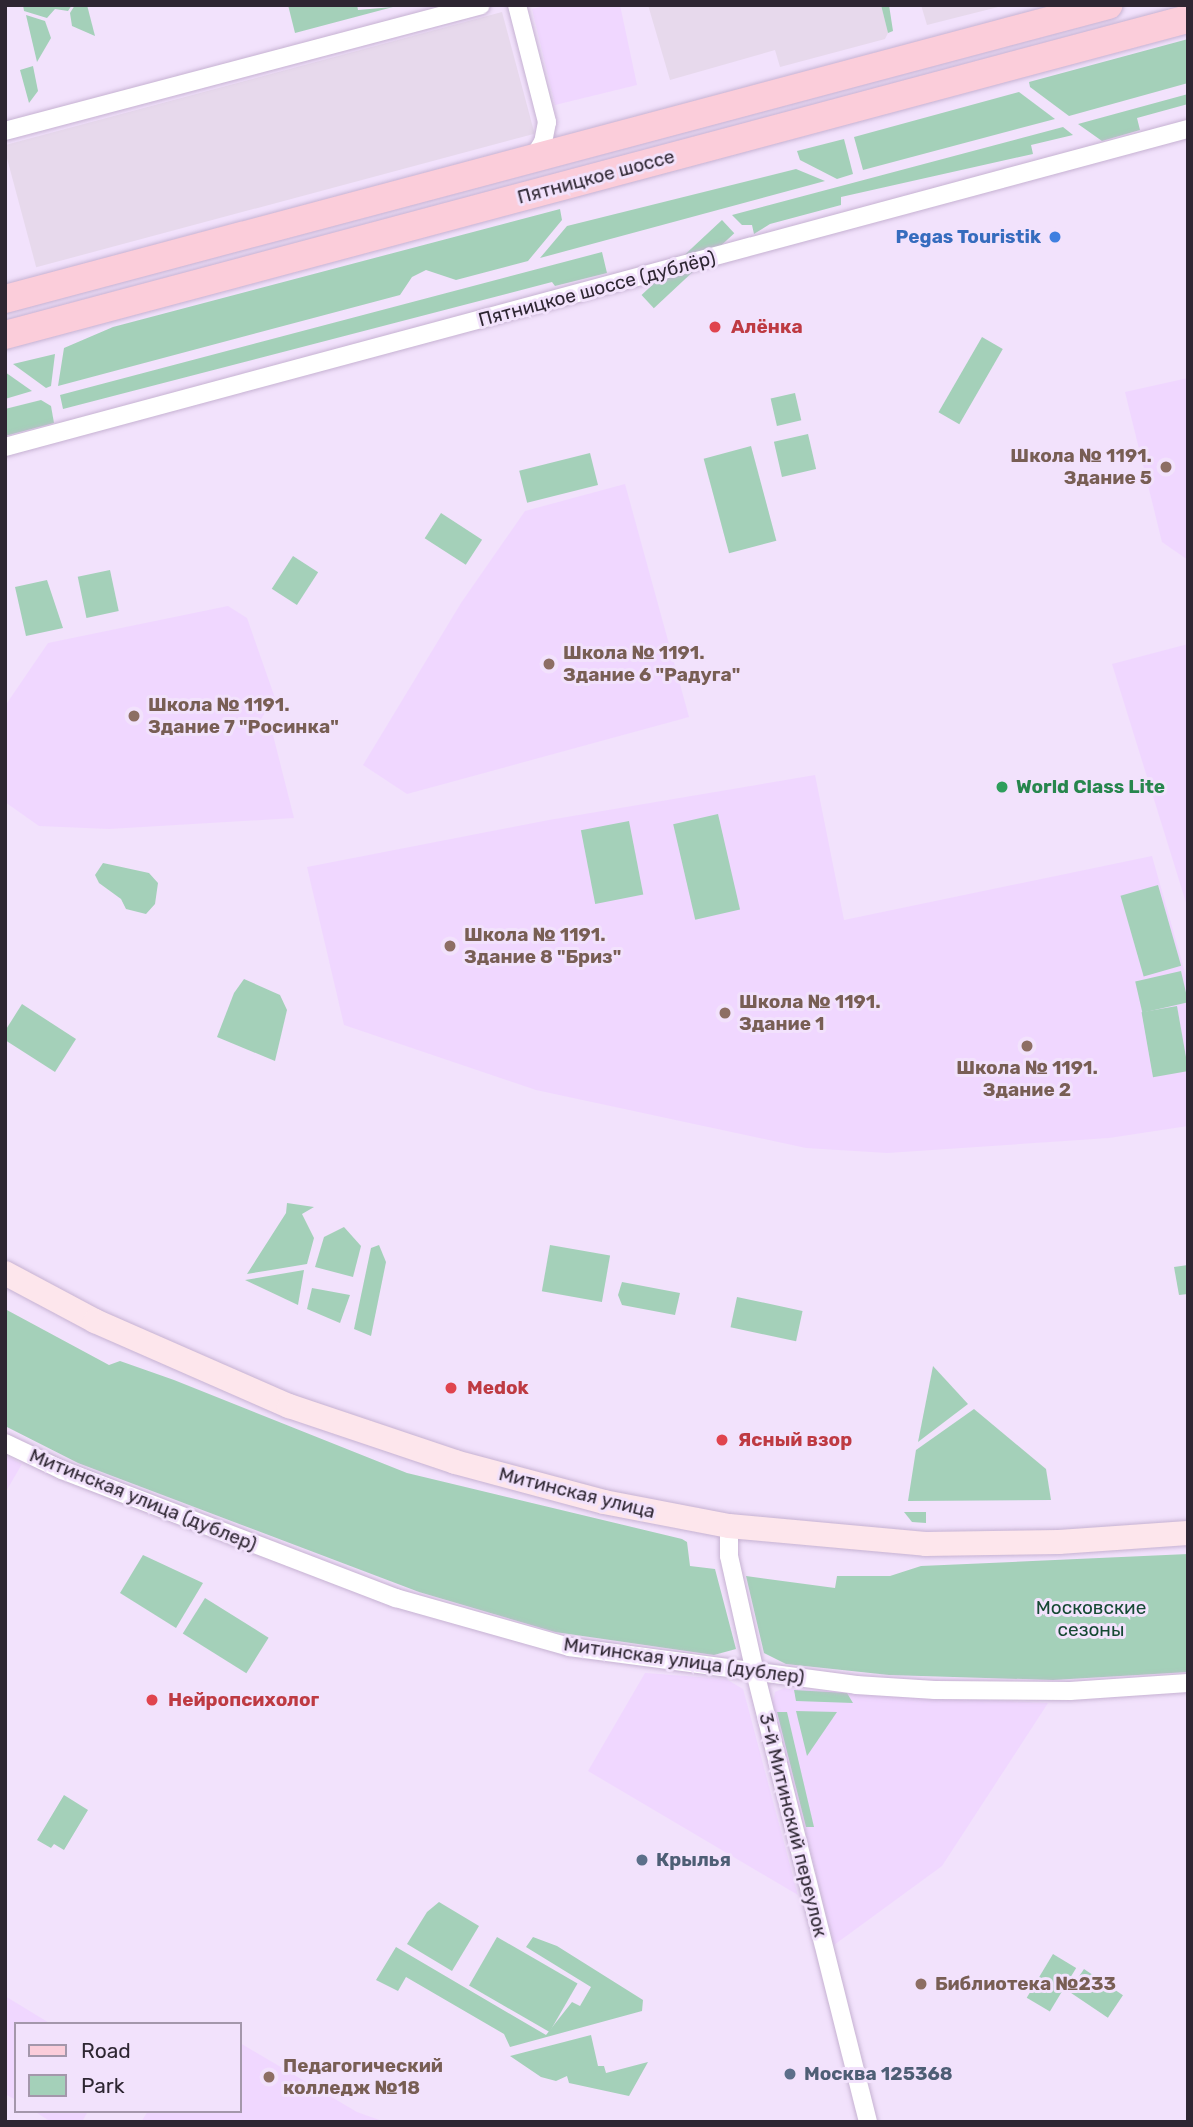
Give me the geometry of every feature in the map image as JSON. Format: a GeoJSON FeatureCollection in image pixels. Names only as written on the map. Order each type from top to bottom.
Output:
{"type":"FeatureCollection","features":[{"type":"Feature","properties":{"kind":"main road","name":"Пятницкое шоссе"},"geometry":{"type":"LineString","coordinates":[[5,299],[531,161],[1108,5]]}},
{"type":"Feature","properties":{"kind":"main road","name":"Пятницкое шоссе"},"geometry":{"type":"LineString","coordinates":[[5,335],[1188,19]]}},
{"type":"Feature","properties":{"kind":"main road","name":"Митинская улица"},"geometry":{"type":"LineString","coordinates":[[5,1273],[184,1362],[352,1429],[604,1502],[729,1526],[962,1546],[1188,1533]]}},
{"type":"Feature","properties":{"kind":"street"},"geometry":{"type":"LineString","coordinates":[[5,131],[481,5]]}},
{"type":"Feature","properties":{"kind":"street"},"geometry":{"type":"LineString","coordinates":[[517,5],[547,122],[543,142],[531,161]]}},
{"type":"Feature","properties":{"kind":"street"},"geometry":{"type":"LineString","coordinates":[[547,122],[563,137],[585,146]]}},
{"type":"Feature","properties":{"kind":"street","name":"Пятницкое шоссе (дублёр)"},"geometry":{"type":"LineString","coordinates":[[5,447],[1188,129]]}},
{"type":"Feature","properties":{"kind":"street","name":"Митинская улица (дублер)"},"geometry":{"type":"LineString","coordinates":[[5,1443],[62,1471],[230,1536],[488,1627],[614,1656],[856,1685],[1012,1692],[1188,1683]]}},
{"type":"Feature","properties":{"kind":"street","name":"3-й Митинский переулок"},"geometry":{"type":"LineString","coordinates":[[729,1526],[729,1556],[755,1672],[868,2122]]}},
{"type":"Feature","properties":{"kind":"shaded area"},"geometry":{"type":"Polygon","coordinates":[[[549,5],[620,5],[637,85],[555,105],[532,9],[549,5]]]}},
{"type":"Feature","properties":{"kind":"shaded area"},"geometry":{"type":"Polygon","coordinates":[[[648,5],[881,5],[888,33],[885,39],[780,67],[775,50],[670,80],[648,5]]]}},
{"type":"Feature","properties":{"kind":"shaded area"},"geometry":{"type":"Polygon","coordinates":[[[921,5],[1006,5],[927,25],[921,5]]]}},
{"type":"Feature","properties":{"kind":"shaded area"},"geometry":{"type":"Polygon","coordinates":[[[502,12],[535,134],[36,267],[5,145],[502,12]]]}},
{"type":"Feature","properties":{"kind":"shaded area","name":"Школа № 1191. Здание 5"},"geometry":{"type":"Polygon","coordinates":[[[1188,378],[1188,560],[1162,542],[1125,392],[1188,378]]]}},
{"type":"Feature","properties":{"kind":"shaded area","name":"Школа № 1191. Здание 6 \"Радуга\""},"geometry":{"type":"Polygon","coordinates":[[[625,484],[689,717],[407,794],[363,765],[461,603],[525,511],[625,484]]]}},
{"type":"Feature","properties":{"kind":"shaded area","name":"Школа № 1191. Здание 7 \"Росинка\""},"geometry":{"type":"Polygon","coordinates":[[[228,606],[247,618],[275,698],[257,725],[273,735],[294,818],[109,829],[39,826],[5,802],[5,706],[48,643],[228,606]]]}},
{"type":"Feature","properties":{"kind":"shaded area"},"geometry":{"type":"Polygon","coordinates":[[[1188,644],[1188,909],[1112,664],[1188,644]]]}},
{"type":"Feature","properties":{"kind":"shaded area"},"geometry":{"type":"Polygon","coordinates":[[[815,775],[844,920],[1152,856],[1188,983],[1188,1126],[1109,1138],[887,1153],[806,1148],[536,1090],[344,1025],[307,867],[549,820],[815,775]]]}},
{"type":"Feature","properties":{"kind":"shaded area"},"geometry":{"type":"Polygon","coordinates":[[[5,1455],[22,1464],[5,1493],[5,1455]]]}},
{"type":"Feature","properties":{"kind":"shaded area"},"geometry":{"type":"Polygon","coordinates":[[[645,1673],[726,1679],[743,1689],[798,1895],[588,1771],[645,1673]]]}},
{"type":"Feature","properties":{"kind":"shaded area"},"geometry":{"type":"Polygon","coordinates":[[[784,1688],[1048,1703],[942,1866],[834,1945],[773,1703],[775,1692],[784,1688]]]}},
{"type":"Feature","properties":{"kind":"shaded area"},"geometry":{"type":"Polygon","coordinates":[[[5,1996],[48,2022],[14,2022],[14,2099],[5,2094],[5,1996]]]}},
{"type":"Feature","properties":{"kind":"shaded area","name":"Педагогический колледж №18"},"geometry":{"type":"Polygon","coordinates":[[[242,2044],[357,2112],[385,2122],[141,2122],[147,2113],[242,2113],[242,2044]]]}},
{"type":"Feature","properties":{"kind":"shaded area"},"geometry":{"type":"Polygon","coordinates":[[[37,2113],[87,2113],[82,2122],[51,2122],[37,2113]]]}},
{"type":"Feature","properties":{"kind":"green space"},"geometry":{"type":"Polygon","coordinates":[[[23,5],[72,5],[68,11],[55,9],[47,18],[24,11],[23,5]]]}},
{"type":"Feature","properties":{"kind":"green space"},"geometry":{"type":"Polygon","coordinates":[[[75,5],[87,5],[95,36],[72,26],[70,13],[75,5]]]}},
{"type":"Feature","properties":{"kind":"green space"},"geometry":{"type":"Polygon","coordinates":[[[288,5],[357,5],[358,10],[393,7],[295,33],[288,5]]]}},
{"type":"Feature","properties":{"kind":"green space"},"geometry":{"type":"Polygon","coordinates":[[[881,5],[889,5],[893,31],[888,33],[881,5]]]}},
{"type":"Feature","properties":{"kind":"green space"},"geometry":{"type":"Polygon","coordinates":[[[26,15],[45,21],[51,38],[37,62],[26,15]]]}},
{"type":"Feature","properties":{"kind":"green space"},"geometry":{"type":"Polygon","coordinates":[[[1188,39],[1188,83],[1069,116],[1030,87],[1029,82],[1188,39]]]}},
{"type":"Feature","properties":{"kind":"green space"},"geometry":{"type":"Polygon","coordinates":[[[33,66],[38,91],[29,103],[20,70],[33,66]]]}},
{"type":"Feature","properties":{"kind":"green space"},"geometry":{"type":"Polygon","coordinates":[[[1019,92],[1055,119],[863,170],[854,137],[1019,92]]]}},
{"type":"Feature","properties":{"kind":"green space"},"geometry":{"type":"Polygon","coordinates":[[[1188,94],[1188,104],[1137,118],[1140,130],[1102,141],[1078,124],[1188,94]]]}},
{"type":"Feature","properties":{"kind":"green space"},"geometry":{"type":"Polygon","coordinates":[[[1063,127],[1073,135],[1031,145],[1033,154],[841,197],[841,205],[770,224],[754,234],[752,225],[742,225],[732,215],[1063,127]]]}},
{"type":"Feature","properties":{"kind":"green space"},"geometry":{"type":"Polygon","coordinates":[[[844,139],[853,174],[837,179],[800,160],[797,151],[844,139]]]}},
{"type":"Feature","properties":{"kind":"green space"},"geometry":{"type":"Polygon","coordinates":[[[796,169],[825,181],[540,258],[567,226],[796,169]]]}},
{"type":"Feature","properties":{"kind":"green space"},"geometry":{"type":"Polygon","coordinates":[[[560,209],[562,220],[528,261],[456,280],[426,270],[412,277],[400,295],[58,386],[64,348],[113,327],[560,209]]]}},
{"type":"Feature","properties":{"kind":"green space"},"geometry":{"type":"Polygon","coordinates":[[[722,220],[734,233],[654,308],[642,295],[722,220]]]}},
{"type":"Feature","properties":{"kind":"green space"},"geometry":{"type":"Polygon","coordinates":[[[602,252],[607,273],[555,286],[552,282],[63,409],[60,395],[602,252]]]}},
{"type":"Feature","properties":{"kind":"green space"},"geometry":{"type":"Polygon","coordinates":[[[982,337],[1003,349],[959,424],[938,412],[982,337]]]}},
{"type":"Feature","properties":{"kind":"green space"},"geometry":{"type":"Polygon","coordinates":[[[55,354],[51,386],[46,388],[13,364],[55,354]]]}},
{"type":"Feature","properties":{"kind":"green space"},"geometry":{"type":"Polygon","coordinates":[[[5,372],[32,391],[5,399],[5,372]]]}},
{"type":"Feature","properties":{"kind":"green space"},"geometry":{"type":"Polygon","coordinates":[[[795,393],[801,420],[777,426],[771,399],[795,393]]]}},
{"type":"Feature","properties":{"kind":"green space"},"geometry":{"type":"Polygon","coordinates":[[[41,400],[51,406],[54,423],[5,436],[5,409],[41,400]]]}},
{"type":"Feature","properties":{"kind":"green space"},"geometry":{"type":"Polygon","coordinates":[[[808,434],[816,469],[782,477],[774,442],[808,434]]]}},
{"type":"Feature","properties":{"kind":"green space"},"geometry":{"type":"Polygon","coordinates":[[[751,446],[776,541],[729,553],[704,459],[751,446]]]}},
{"type":"Feature","properties":{"kind":"green space"},"geometry":{"type":"Polygon","coordinates":[[[590,453],[598,485],[527,503],[519,471],[590,453]]]}},
{"type":"Feature","properties":{"kind":"green space"},"geometry":{"type":"Polygon","coordinates":[[[441,513],[482,540],[466,565],[425,538],[441,513]]]}},
{"type":"Feature","properties":{"kind":"green space"},"geometry":{"type":"Polygon","coordinates":[[[293,556],[318,572],[297,605],[272,589],[293,556]]]}},
{"type":"Feature","properties":{"kind":"green space"},"geometry":{"type":"Polygon","coordinates":[[[110,570],[119,611],[86,618],[78,577],[110,570]]]}},
{"type":"Feature","properties":{"kind":"green space"},"geometry":{"type":"Polygon","coordinates":[[[47,580],[63,628],[26,636],[15,587],[47,580]]]}},
{"type":"Feature","properties":{"kind":"green space"},"geometry":{"type":"Polygon","coordinates":[[[718,814],[740,909],[695,920],[673,824],[718,814]]]}},
{"type":"Feature","properties":{"kind":"green space"},"geometry":{"type":"Polygon","coordinates":[[[629,821],[643,895],[595,904],[581,830],[629,821]]]}},
{"type":"Feature","properties":{"kind":"green space"},"geometry":{"type":"Polygon","coordinates":[[[103,863],[149,873],[158,883],[155,904],[146,914],[126,909],[121,899],[99,883],[95,875],[103,863]]]}},
{"type":"Feature","properties":{"kind":"green space"},"geometry":{"type":"Polygon","coordinates":[[[1158,885],[1181,966],[1144,976],[1121,896],[1158,885]]]}},
{"type":"Feature","properties":{"kind":"green space"},"geometry":{"type":"Polygon","coordinates":[[[1181,971],[1188,1002],[1142,1013],[1135,982],[1181,971]]]}},
{"type":"Feature","properties":{"kind":"green space"},"geometry":{"type":"Polygon","coordinates":[[[244,979],[280,995],[287,1010],[275,1061],[217,1037],[234,993],[244,979]]]}},
{"type":"Feature","properties":{"kind":"green space"},"geometry":{"type":"Polygon","coordinates":[[[22,1004],[76,1039],[55,1072],[5,1040],[5,1031],[22,1004]]]}},
{"type":"Feature","properties":{"kind":"green space"},"geometry":{"type":"Polygon","coordinates":[[[1177,1006],[1188,1071],[1153,1077],[1142,1012],[1177,1006]]]}},
{"type":"Feature","properties":{"kind":"green space"},"geometry":{"type":"Polygon","coordinates":[[[287,1203],[314,1207],[302,1214],[314,1238],[307,1264],[247,1274],[286,1213],[287,1203]]]}},
{"type":"Feature","properties":{"kind":"green space"},"geometry":{"type":"Polygon","coordinates":[[[344,1227],[361,1246],[353,1277],[315,1267],[324,1237],[344,1227]]]}},
{"type":"Feature","properties":{"kind":"green space"},"geometry":{"type":"Polygon","coordinates":[[[379,1245],[386,1262],[371,1336],[354,1329],[371,1248],[379,1245]]]}},
{"type":"Feature","properties":{"kind":"green space"},"geometry":{"type":"Polygon","coordinates":[[[550,1245],[610,1256],[602,1302],[542,1291],[550,1245]]]}},
{"type":"Feature","properties":{"kind":"green space"},"geometry":{"type":"Polygon","coordinates":[[[1188,1265],[1188,1294],[1179,1295],[1174,1267],[1188,1265]]]}},
{"type":"Feature","properties":{"kind":"green space"},"geometry":{"type":"Polygon","coordinates":[[[304,1270],[298,1305],[245,1280],[304,1270]]]}},
{"type":"Feature","properties":{"kind":"green space"},"geometry":{"type":"Polygon","coordinates":[[[622,1282],[680,1293],[675,1315],[622,1305],[618,1295],[622,1282]]]}},
{"type":"Feature","properties":{"kind":"green space"},"geometry":{"type":"Polygon","coordinates":[[[312,1288],[350,1295],[340,1323],[307,1309],[312,1288]]]}},
{"type":"Feature","properties":{"kind":"green space"},"geometry":{"type":"Polygon","coordinates":[[[737,1297],[803,1311],[796,1341],[731,1327],[737,1297]]]}},
{"type":"Feature","properties":{"kind":"green space"},"geometry":{"type":"Polygon","coordinates":[[[5,1309],[109,1365],[120,1361],[174,1380],[407,1473],[682,1539],[687,1542],[690,1566],[715,1569],[736,1649],[714,1655],[555,1632],[419,1592],[78,1463],[5,1426],[5,1309]]]}},
{"type":"Feature","properties":{"kind":"green space"},"geometry":{"type":"Polygon","coordinates":[[[933,1366],[968,1404],[918,1442],[933,1366]]]}},
{"type":"Feature","properties":{"kind":"green space"},"geometry":{"type":"Polygon","coordinates":[[[974,1409],[1046,1469],[1051,1500],[908,1501],[916,1450],[974,1409]]]}},
{"type":"Feature","properties":{"kind":"green space"},"geometry":{"type":"Polygon","coordinates":[[[904,1512],[926,1512],[926,1523],[912,1522],[904,1512]]]}},
{"type":"Feature","properties":{"kind":"green space","name":"Московские сезоны"},"geometry":{"type":"Polygon","coordinates":[[[1188,1554],[1188,1672],[1053,1680],[889,1675],[786,1664],[764,1653],[746,1576],[835,1588],[837,1576],[890,1576],[921,1566],[1188,1554]]]}},
{"type":"Feature","properties":{"kind":"green space"},"geometry":{"type":"Polygon","coordinates":[[[143,1555],[203,1583],[176,1628],[120,1593],[143,1555]]]}},
{"type":"Feature","properties":{"kind":"green space"},"geometry":{"type":"Polygon","coordinates":[[[205,1598],[269,1638],[246,1673],[183,1634],[205,1598]]]}},
{"type":"Feature","properties":{"kind":"green space"},"geometry":{"type":"Polygon","coordinates":[[[794,1690],[847,1693],[853,1703],[796,1701],[794,1690]]]}},
{"type":"Feature","properties":{"kind":"green space"},"geometry":{"type":"Polygon","coordinates":[[[796,1711],[837,1712],[807,1756],[796,1711]]]}},
{"type":"Feature","properties":{"kind":"green space"},"geometry":{"type":"Polygon","coordinates":[[[777,1712],[787,1712],[814,1827],[806,1827],[777,1712]]]}},
{"type":"Feature","properties":{"kind":"green space"},"geometry":{"type":"Polygon","coordinates":[[[64,1795],[88,1810],[64,1850],[54,1844],[51,1848],[37,1840],[64,1795]]]}},
{"type":"Feature","properties":{"kind":"green space"},"geometry":{"type":"Polygon","coordinates":[[[439,1902],[479,1926],[452,1971],[407,1944],[427,1912],[439,1902]]]}},
{"type":"Feature","properties":{"kind":"green space"},"geometry":{"type":"Polygon","coordinates":[[[497,1937],[578,1984],[550,2032],[469,1985],[497,1937]]]}},
{"type":"Feature","properties":{"kind":"green space"},"geometry":{"type":"Polygon","coordinates":[[[533,1937],[557,1946],[643,2000],[642,2011],[510,2047],[504,2034],[406,1977],[398,1991],[376,1980],[396,1947],[546,2035],[572,2002],[580,2006],[591,1987],[526,1947],[533,1937]]]}},
{"type":"Feature","properties":{"kind":"green space"},"geometry":{"type":"Polygon","coordinates":[[[1053,1954],[1076,1968],[1050,2012],[1027,1998],[1053,1954]]]}},
{"type":"Feature","properties":{"kind":"green space"},"geometry":{"type":"Polygon","coordinates":[[[1084,1969],[1123,1995],[1108,2018],[1069,1991],[1084,1969]]]}},
{"type":"Feature","properties":{"kind":"green space"},"geometry":{"type":"Polygon","coordinates":[[[591,2035],[598,2066],[604,2066],[606,2073],[648,2062],[629,2096],[569,2083],[567,2076],[556,2081],[541,2077],[510,2056],[591,2035]]]}},
{"type":"Feature","properties":{"kind":"place","name":"Pegas Touristik"},"geometry":{"type":"Point","coordinates":[1055,237]}},
{"type":"Feature","properties":{"kind":"place","name":"Алёнка"},"geometry":{"type":"Point","coordinates":[715,327]}},
{"type":"Feature","properties":{"kind":"place","name":"Школа № 1191. Здание 5"},"geometry":{"type":"Point","coordinates":[1166,467]}},
{"type":"Feature","properties":{"kind":"place","name":"Школа № 1191. Здание 6 \"Радуга\""},"geometry":{"type":"Point","coordinates":[549,664]}},
{"type":"Feature","properties":{"kind":"place","name":"Школа № 1191. Здание 7 \"Росинка\""},"geometry":{"type":"Point","coordinates":[134,716]}},
{"type":"Feature","properties":{"kind":"place","name":"World Class Lite"},"geometry":{"type":"Point","coordinates":[1002,787]}},
{"type":"Feature","properties":{"kind":"place","name":"Школа № 1191. Здание 8 \"Бриз\""},"geometry":{"type":"Point","coordinates":[450,946]}},
{"type":"Feature","properties":{"kind":"place","name":"Школа № 1191. Здание 1"},"geometry":{"type":"Point","coordinates":[725,1013]}},
{"type":"Feature","properties":{"kind":"place","name":"Школа № 1191. Здание 2"},"geometry":{"type":"Point","coordinates":[1027,1046]}},
{"type":"Feature","properties":{"kind":"place","name":"Medok"},"geometry":{"type":"Point","coordinates":[451,1388]}},
{"type":"Feature","properties":{"kind":"place","name":"Ясный взор"},"geometry":{"type":"Point","coordinates":[722,1440]}},
{"type":"Feature","properties":{"kind":"place","name":"Нейропсихолог"},"geometry":{"type":"Point","coordinates":[152,1700]}},
{"type":"Feature","properties":{"kind":"place","name":"Крылья"},"geometry":{"type":"Point","coordinates":[642,1860]}},
{"type":"Feature","properties":{"kind":"place","name":"Библиотека №233"},"geometry":{"type":"Point","coordinates":[921,1984]}},
{"type":"Feature","properties":{"kind":"place","name":"Москва 125368"},"geometry":{"type":"Point","coordinates":[790,2074]}},
{"type":"Feature","properties":{"kind":"place","name":"Педагогический колледж №18"},"geometry":{"type":"Point","coordinates":[269,2077]}}]}
